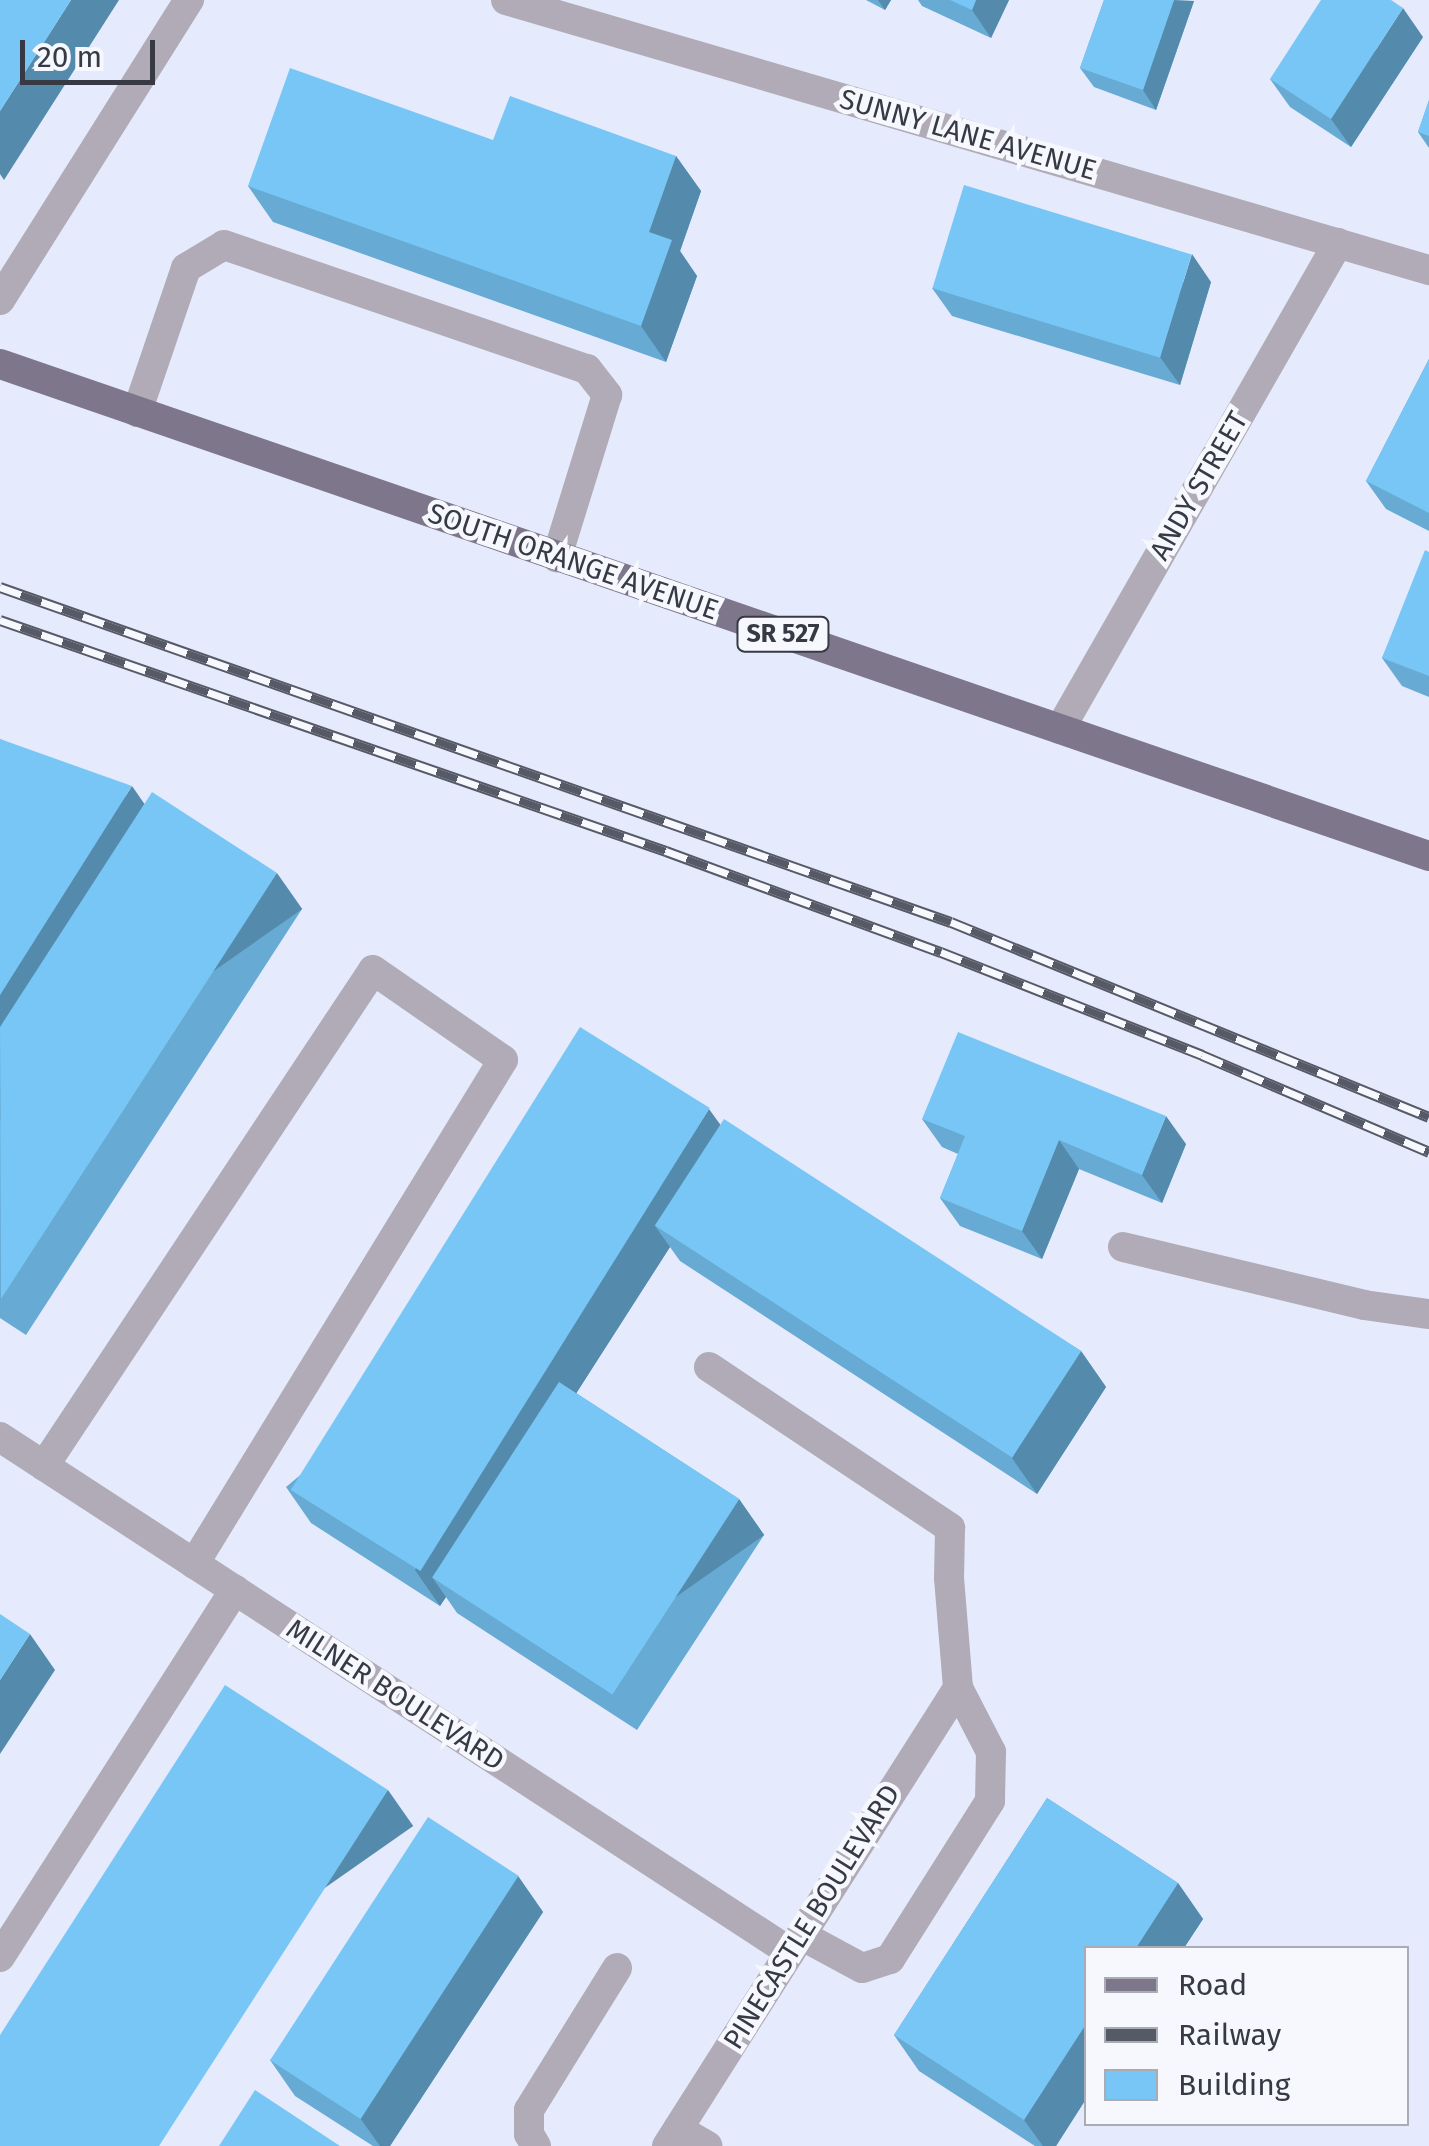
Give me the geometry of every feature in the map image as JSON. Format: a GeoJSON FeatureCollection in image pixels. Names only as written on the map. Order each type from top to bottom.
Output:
{"type":"FeatureCollection","features":[{"type":"Feature","properties":{"kind":"main road","name":"SOUTH ORANGE AVENUE"},"geometry":{"type":"LineString","coordinates":[[0,364],[1429,856]]}},
{"type":"Feature","properties":{"kind":"street"},"geometry":{"type":"LineString","coordinates":[[0,300],[189,0]]}},
{"type":"Feature","properties":{"kind":"street","name":"SUNNY LANE AVENUE"},"geometry":{"type":"LineString","coordinates":[[506,0],[1429,270]]}},
{"type":"Feature","properties":{"kind":"street","name":"ANDY STREET"},"geometry":{"type":"LineString","coordinates":[[1060,729],[1338,242]]}},
{"type":"Feature","properties":{"kind":"street"},"geometry":{"type":"LineString","coordinates":[[137,412],[186,268],[224,245],[587,369],[608,395],[558,557]]}},
{"type":"Feature","properties":{"kind":"street"},"geometry":{"type":"LineString","coordinates":[[44,1466],[373,970],[503,1060],[194,1564]]}},
{"type":"Feature","properties":{"kind":"street"},"geometry":{"type":"LineString","coordinates":[[1122,1247],[1364,1305],[1429,1314]]}},
{"type":"Feature","properties":{"kind":"street"},"geometry":{"type":"LineString","coordinates":[[710,1366],[950,1528],[949,1578],[958,1688]]}},
{"type":"Feature","properties":{"kind":"street","name":"MILNER BOULEVARD"},"geometry":{"type":"LineString","coordinates":[[0,1438],[795,1944],[862,1968],[890,1959],[990,1800],[991,1752],[958,1688]]}},
{"type":"Feature","properties":{"kind":"street"},"geometry":{"type":"LineString","coordinates":[[0,1957],[234,1590]]}},
{"type":"Feature","properties":{"kind":"street","name":"PINECASTLE BOULEVARD"},"geometry":{"type":"LineString","coordinates":[[672,2137],[958,1688]]}},
{"type":"Feature","properties":{"kind":"street"},"geometry":{"type":"LineString","coordinates":[[536,2146],[530,2134],[529,2110],[617,1968]]}},
{"type":"Feature","properties":{"kind":"street"},"geometry":{"type":"LineString","coordinates":[[672,2137],[706,2146]]}},
{"type":"Feature","properties":{"kind":"building"},"geometry":{"type":"Polygon","coordinates":[[[0,0],[71,0],[0,111],[0,0]]]}},
{"type":"Feature","properties":{"kind":"building"},"geometry":{"type":"Polygon","coordinates":[[[950,0],[976,0],[972,10],[950,0]]]}},
{"type":"Feature","properties":{"kind":"building"},"geometry":{"type":"Polygon","coordinates":[[[1104,0],[1174,0],[1143,90],[1080,68],[1104,0]]]}},
{"type":"Feature","properties":{"kind":"building"},"geometry":{"type":"Polygon","coordinates":[[[1321,0],[1391,0],[1403,8],[1331,119],[1270,79],[1321,0]]]}},
{"type":"Feature","properties":{"kind":"building"},"geometry":{"type":"Polygon","coordinates":[[[290,68],[493,140],[510,96],[676,156],[649,232],[672,240],[641,326],[248,186],[290,68]]]}},
{"type":"Feature","properties":{"kind":"building"},"geometry":{"type":"Polygon","coordinates":[[[1429,100],[1429,136],[1418,132],[1429,100]]]}},
{"type":"Feature","properties":{"kind":"building"},"geometry":{"type":"Polygon","coordinates":[[[964,185],[1192,255],[1160,358],[932,288],[964,185]]]}},
{"type":"Feature","properties":{"kind":"building"},"geometry":{"type":"Polygon","coordinates":[[[1429,359],[1429,513],[1366,481],[1429,359]]]}},
{"type":"Feature","properties":{"kind":"building"},"geometry":{"type":"Polygon","coordinates":[[[1425,550],[1429,552],[1429,676],[1382,658],[1425,550]]]}},
{"type":"Feature","properties":{"kind":"building"},"geometry":{"type":"Polygon","coordinates":[[[0,739],[132,786],[0,995],[0,739]]]}},
{"type":"Feature","properties":{"kind":"building"},"geometry":{"type":"Polygon","coordinates":[[[152,792],[277,873],[1,1299],[0,1027],[152,792]]]}},
{"type":"Feature","properties":{"kind":"building"},"geometry":{"type":"Polygon","coordinates":[[[580,1027],[710,1108],[420,1571],[291,1490],[580,1027]]]}},
{"type":"Feature","properties":{"kind":"building"},"geometry":{"type":"Polygon","coordinates":[[[958,1032],[1166,1116],[1142,1175],[1059,1140],[1022,1231],[940,1198],[965,1136],[922,1119],[958,1032]]]}},
{"type":"Feature","properties":{"kind":"building"},"geometry":{"type":"Polygon","coordinates":[[[724,1119],[1081,1351],[1012,1458],[655,1226],[724,1119]]]}},
{"type":"Feature","properties":{"kind":"building"},"geometry":{"type":"Polygon","coordinates":[[[559,1382],[739,1499],[612,1695],[432,1577],[559,1382]]]}},
{"type":"Feature","properties":{"kind":"building"},"geometry":{"type":"Polygon","coordinates":[[[0,1614],[30,1634],[0,1680],[0,1614]]]}},
{"type":"Feature","properties":{"kind":"building"},"geometry":{"type":"Polygon","coordinates":[[[225,1685],[388,1790],[159,2146],[0,2146],[0,2035],[225,1685]]]}},
{"type":"Feature","properties":{"kind":"building"},"geometry":{"type":"Polygon","coordinates":[[[1047,1798],[1178,1883],[1137,1946],[1084,1946],[1084,2027],[1024,2120],[894,2035],[1047,1798]]]}},
{"type":"Feature","properties":{"kind":"building"},"geometry":{"type":"Polygon","coordinates":[[[428,1817],[519,1876],[361,2119],[270,2060],[428,1817]]]}},
{"type":"Feature","properties":{"kind":"building"},"geometry":{"type":"Polygon","coordinates":[[[255,2090],[340,2146],[219,2146],[255,2090]]]}},
{"type":"Feature","properties":{"kind":"railway"},"geometry":{"type":"LineString","coordinates":[[0,587],[951,922],[1429,1117]]}},
{"type":"Feature","properties":{"kind":"railway"},"geometry":{"type":"LineString","coordinates":[[0,620],[666,851],[941,952],[1202,1055],[1429,1152]]}}]}
